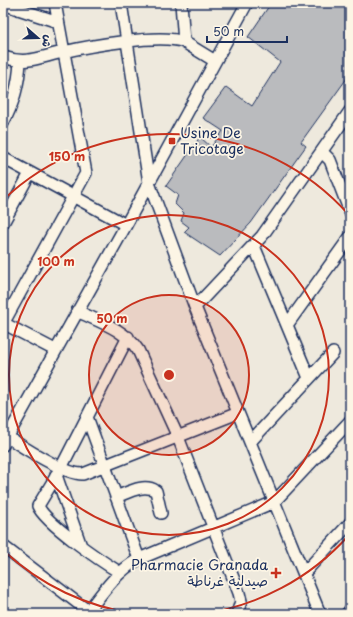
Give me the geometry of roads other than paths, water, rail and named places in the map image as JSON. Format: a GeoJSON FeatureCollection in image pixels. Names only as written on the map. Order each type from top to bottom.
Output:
{"type":"FeatureCollection","features":[{"type":"Feature","properties":{"kind":"street"},"geometry":{"type":"LineString","coordinates":[[55,3],[86,173],[3,323],[55,350]]}},
{"type":"Feature","properties":{"kind":"street"},"geometry":{"type":"LineString","coordinates":[[122,3],[149,183],[195,307],[320,614]]}},
{"type":"Feature","properties":{"kind":"street"},"geometry":{"type":"LineString","coordinates":[[181,3],[184,42]]}},
{"type":"Feature","properties":{"kind":"street"},"geometry":{"type":"LineString","coordinates":[[238,413],[105,464],[83,474],[58,472],[4,439],[126,225],[247,3]]}},
{"type":"Feature","properties":{"kind":"street"},"geometry":{"type":"LineString","coordinates":[[3,4],[58,22]]}},
{"type":"Feature","properties":{"kind":"street"},"geometry":{"type":"LineString","coordinates":[[3,57],[27,61],[63,52],[128,42],[165,39],[184,42],[215,61]]}},
{"type":"Feature","properties":{"kind":"street"},"geometry":{"type":"LineString","coordinates":[[3,123],[6,111],[19,82],[20,61]]}},
{"type":"Feature","properties":{"kind":"street"},"geometry":{"type":"LineString","coordinates":[[195,307],[254,246],[350,112]]}},
{"type":"Feature","properties":{"kind":"street"},"geometry":{"type":"LineString","coordinates":[[322,152],[330,160],[350,212]]}},
{"type":"Feature","properties":{"kind":"street"},"geometry":{"type":"LineString","coordinates":[[3,158],[126,225]]}},
{"type":"Feature","properties":{"kind":"street"},"geometry":{"type":"LineString","coordinates":[[3,223],[30,173]]}},
{"type":"Feature","properties":{"kind":"street"},"geometry":{"type":"LineString","coordinates":[[287,325],[350,237]]}},
{"type":"Feature","properties":{"kind":"street"},"geometry":{"type":"LineString","coordinates":[[254,246],[309,378]]}},
{"type":"Feature","properties":{"kind":"street"},"geometry":{"type":"LineString","coordinates":[[77,311],[120,331],[128,337],[138,350],[178,437],[239,593],[241,601],[237,614]]}},
{"type":"Feature","properties":{"kind":"street"},"geometry":{"type":"LineString","coordinates":[[119,572],[82,546],[46,517],[38,506],[58,472],[128,337]]}},
{"type":"Feature","properties":{"kind":"street"},"geometry":{"type":"LineString","coordinates":[[250,442],[333,353]]}},
{"type":"Feature","properties":{"kind":"street"},"geometry":{"type":"LineString","coordinates":[[87,417],[139,559]]}},
{"type":"Feature","properties":{"kind":"street"},"geometry":{"type":"LineString","coordinates":[[3,546],[89,613],[119,572],[139,559],[274,502],[350,421]]}},
{"type":"Feature","properties":{"kind":"street"},"geometry":{"type":"LineString","coordinates":[[58,472],[82,546]]}},
{"type":"Feature","properties":{"kind":"street"},"geometry":{"type":"LineString","coordinates":[[116,497],[142,487],[150,487],[156,491],[161,513]]}},
{"type":"Feature","properties":{"kind":"street"},"geometry":{"type":"LineString","coordinates":[[304,573],[350,524]]}},
{"type":"Feature","properties":{"kind":"street"},"geometry":{"type":"LineString","coordinates":[[346,614],[350,610]]}},
{"type":"Feature","properties":{"kind":"place","name":"Usine De Tricotage"},"geometry":{"type":"Point","coordinates":[172,141]}},
{"type":"Feature","properties":{"kind":"place","name":"Pharmacie Granada صيدلية غرناطة"},"geometry":{"type":"Point","coordinates":[276,573]}}]}
